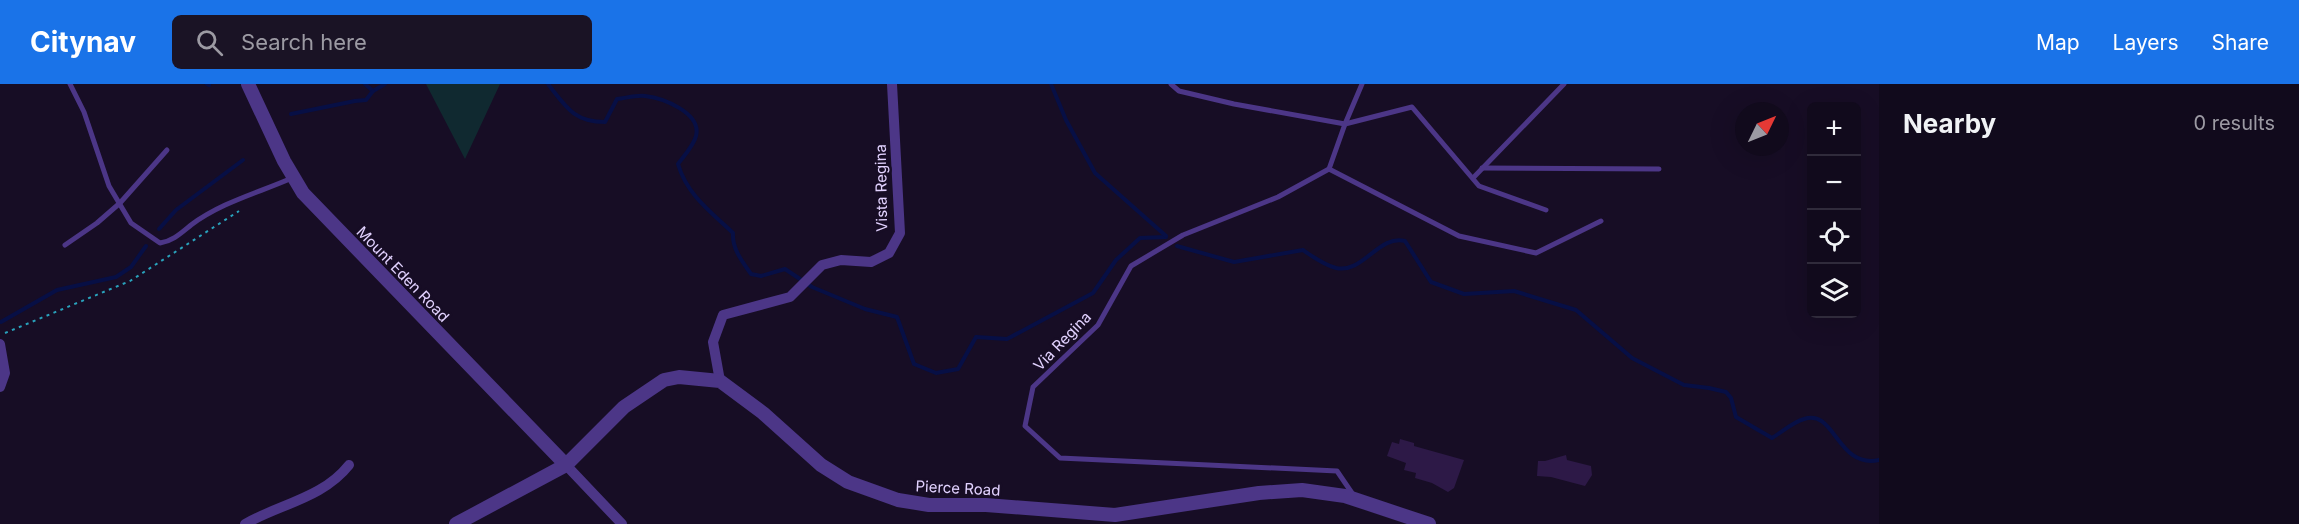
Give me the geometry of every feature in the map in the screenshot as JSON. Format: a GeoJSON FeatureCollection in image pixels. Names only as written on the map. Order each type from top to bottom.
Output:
{"type":"FeatureCollection","features":[{"type":"Feature","properties":{"kind":"street","name":"Mount Eden Road"},"geometry":{"type":"LineString","coordinates":[[248,84],[284,161],[303,193],[566,465]]}},
{"type":"Feature","properties":{"kind":"street","name":"Vista Regina"},"geometry":{"type":"LineString","coordinates":[[720,381],[713,342],[723,315],[790,297],[822,265],[842,260],[871,262],[889,253],[900,233],[892,84]]}},
{"type":"Feature","properties":{"kind":"street"},"geometry":{"type":"LineString","coordinates":[[0,344],[5,373],[0,387]]}},
{"type":"Feature","properties":{"kind":"street"},"geometry":{"type":"LineString","coordinates":[[456,524],[566,465],[624,407],[664,380],[679,377],[720,381]]}},
{"type":"Feature","properties":{"kind":"street","name":"Pierce Road"},"geometry":{"type":"LineString","coordinates":[[720,381],[763,413],[821,465],[848,482],[898,500],[929,505],[986,505],[1115,515],[1270,492],[1302,490],[1345,496],[1429,524]]}},
{"type":"Feature","properties":{"kind":"street"},"geometry":{"type":"LineString","coordinates":[[245,524],[317,491],[341,474],[349,465]]}},
{"type":"Feature","properties":{"kind":"street"},"geometry":{"type":"LineString","coordinates":[[566,465],[622,524]]}},
{"type":"Feature","properties":{"kind":"lane"},"geometry":{"type":"LineString","coordinates":[[70,84],[84,112],[109,186],[132,223],[160,243],[170,242],[194,223],[220,207],[293,177]]}},
{"type":"Feature","properties":{"kind":"lane"},"geometry":{"type":"LineString","coordinates":[[1171,84],[1179,91],[1234,104],[1344,124],[1412,107],[1479,186],[1546,210]]}},
{"type":"Feature","properties":{"kind":"lane"},"geometry":{"type":"LineString","coordinates":[[1362,84],[1344,124],[1329,169],[1459,236],[1536,253],[1601,221]]}},
{"type":"Feature","properties":{"kind":"lane"},"geometry":{"type":"LineString","coordinates":[[1473,178],[1564,84]]}},
{"type":"Feature","properties":{"kind":"lane"},"geometry":{"type":"LineString","coordinates":[[65,245],[97,223],[120,203],[167,150]]}},
{"type":"Feature","properties":{"kind":"lane"},"geometry":{"type":"LineString","coordinates":[[1482,168],[1659,169]]}},
{"type":"Feature","properties":{"kind":"lane","name":"Via Regina"},"geometry":{"type":"LineString","coordinates":[[1329,169],[1278,197],[1183,235],[1131,266],[1098,325],[1033,387],[1025,426],[1060,458],[1337,471],[1356,500]]}},
{"type":"Feature","properties":{"kind":"path"},"geometry":{"type":"LineString","coordinates":[[0,335],[130,281],[245,206]]}},
{"type":"Feature","properties":{"kind":"shaded area"},"geometry":{"type":"Polygon","coordinates":[[[426,84],[500,84],[465,159],[426,84]]]}},
{"type":"Feature","properties":{"kind":"building"},"geometry":{"type":"Polygon","coordinates":[[[1400,439],[1414,443],[1414,446],[1464,460],[1454,488],[1448,492],[1432,483],[1415,478],[1416,473],[1404,470],[1406,463],[1387,456],[1392,442],[1399,444],[1400,439]]]}},
{"type":"Feature","properties":{"kind":"building"},"geometry":{"type":"Polygon","coordinates":[[[1566,455],[1567,460],[1591,466],[1592,475],[1585,486],[1551,477],[1537,476],[1538,461],[1566,455]]]}},
{"type":"Feature","properties":{"kind":"waterway"},"geometry":{"type":"LineString","coordinates":[[365,84],[373,91],[385,84]]}},
{"type":"Feature","properties":{"kind":"waterway"},"geometry":{"type":"LineString","coordinates":[[548,84],[572,112],[594,121],[605,122],[617,99],[645,96],[671,103],[680,108],[693,120],[696,128],[695,139],[678,164],[682,175],[701,202],[733,233],[736,250],[751,274],[761,276],[785,269],[812,287],[865,309],[897,317],[914,364],[936,373],[958,369],[976,337],[1007,339],[1093,293],[1116,260],[1140,238],[1166,237]]}},
{"type":"Feature","properties":{"kind":"waterway"},"geometry":{"type":"LineString","coordinates":[[1051,84],[1066,120],[1095,173],[1166,236]]}},
{"type":"Feature","properties":{"kind":"waterway"},"geometry":{"type":"LineString","coordinates":[[291,114],[366,100],[373,91]]}},
{"type":"Feature","properties":{"kind":"waterway"},"geometry":{"type":"LineString","coordinates":[[159,229],[176,210],[243,160]]}},
{"type":"Feature","properties":{"kind":"waterway"},"geometry":{"type":"LineString","coordinates":[[1177,246],[1234,262],[1303,250],[1327,265],[1346,268],[1355,265],[1387,243],[1396,240],[1405,241],[1431,282],[1464,294],[1514,291],[1576,310],[1632,358],[1684,385],[1726,392],[1731,398],[1736,417],[1772,438],[1800,420],[1814,418],[1823,422],[1854,456],[1865,460],[1879,460]]}},
{"type":"Feature","properties":{"kind":"waterway"},"geometry":{"type":"LineString","coordinates":[[1,322],[57,290],[116,277],[131,267],[146,246]]}}]}
